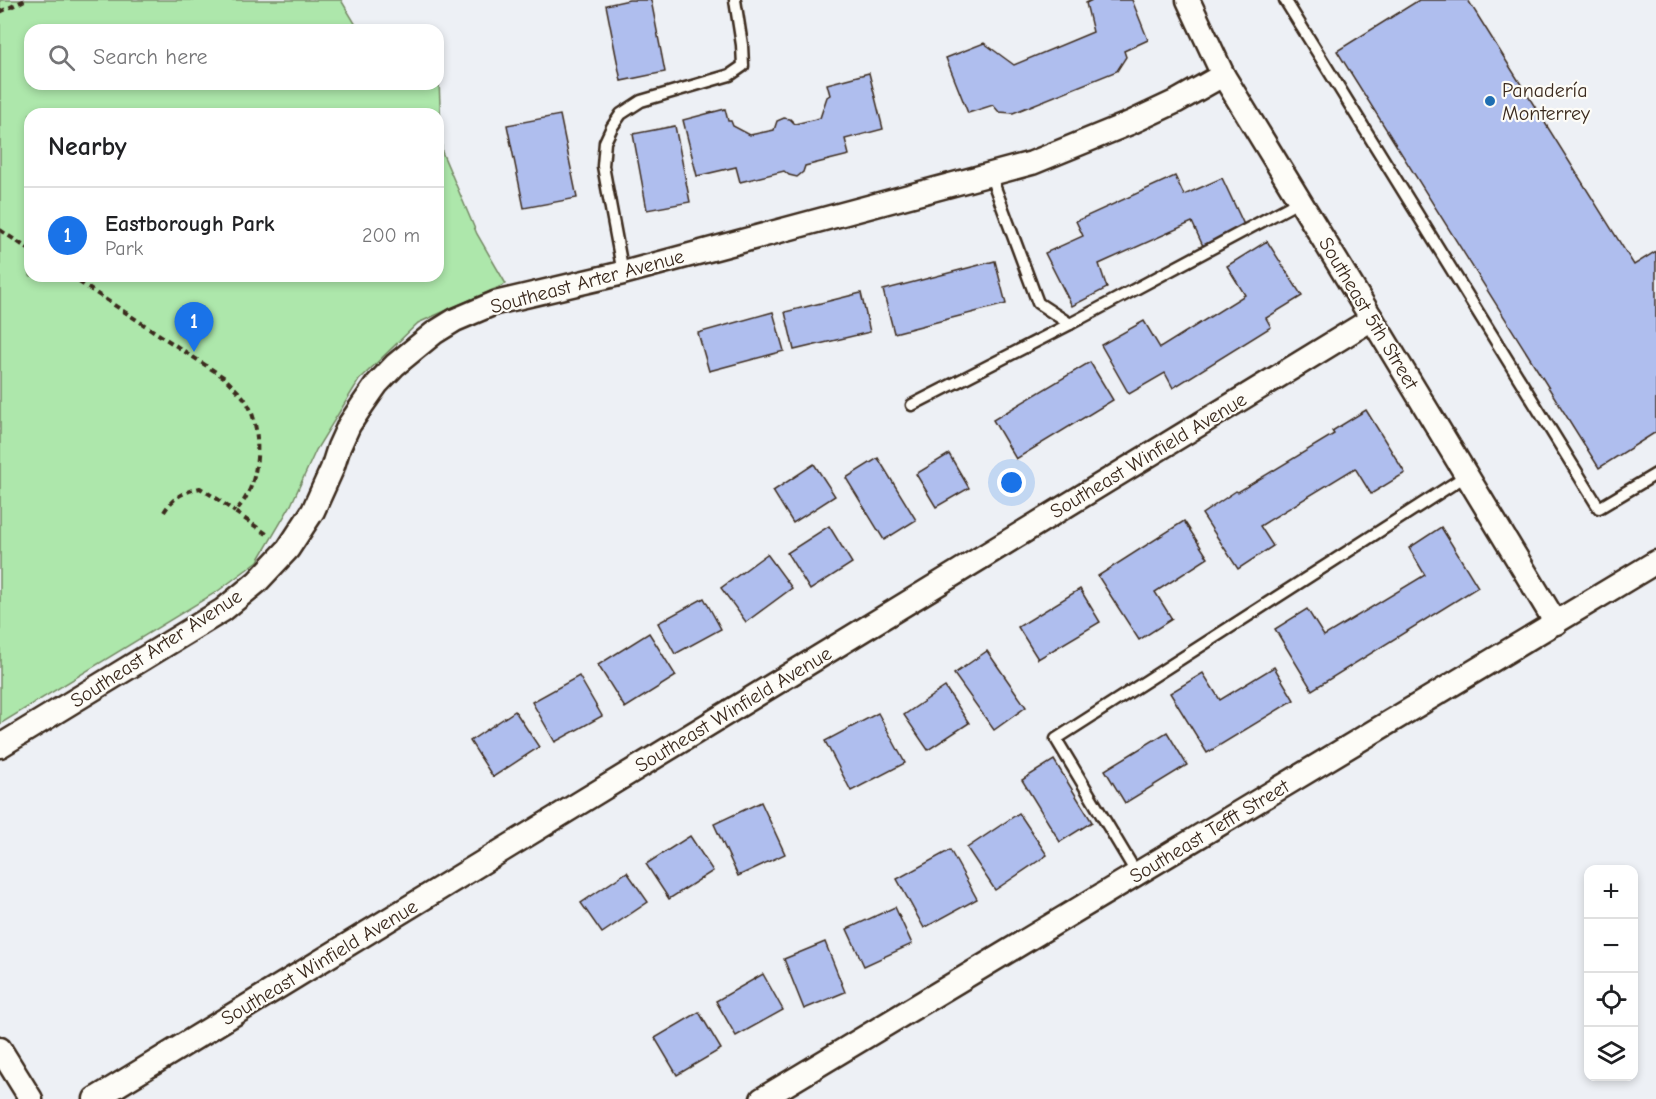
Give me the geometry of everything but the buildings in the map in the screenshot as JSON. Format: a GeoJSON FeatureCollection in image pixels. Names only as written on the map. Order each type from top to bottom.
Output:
{"type":"FeatureCollection","features":[{"type":"Feature","properties":{"kind":"street","name":"Southeast 5th Street"},"geometry":{"type":"LineString","coordinates":[[1188,0],[1223,75],[1556,623]]}},
{"type":"Feature","properties":{"kind":"street","name":"Southeast Arter Avenue"},"geometry":{"type":"LineString","coordinates":[[0,746],[223,610],[257,582],[288,549],[313,511],[350,425],[377,384],[414,348],[455,320],[495,303],[623,273],[1032,163],[1082,144],[1158,110],[1223,75]]}},
{"type":"Feature","properties":{"kind":"street","name":"Southeast Winfield Avenue"},"geometry":{"type":"LineString","coordinates":[[95,1099],[1372,319]]}},
{"type":"Feature","properties":{"kind":"street","name":"Southeast Tefft Street"},"geometry":{"type":"LineString","coordinates":[[762,1099],[1656,562]]}},
{"type":"Feature","properties":{"kind":"street"},"geometry":{"type":"LineString","coordinates":[[0,1049],[31,1099]]}},
{"type":"Feature","properties":{"kind":"lane"},"geometry":{"type":"LineString","coordinates":[[623,273],[603,166],[605,142],[621,114],[641,101],[730,75],[743,66],[735,0]]}},
{"type":"Feature","properties":{"kind":"lane"},"geometry":{"type":"LineString","coordinates":[[1285,0],[1599,508],[1656,474]]}},
{"type":"Feature","properties":{"kind":"lane"},"geometry":{"type":"LineString","coordinates":[[990,174],[1038,303],[1070,324]]}},
{"type":"Feature","properties":{"kind":"lane"},"geometry":{"type":"LineString","coordinates":[[912,405],[1070,324],[1300,201]]}},
{"type":"Feature","properties":{"kind":"lane"},"geometry":{"type":"LineString","coordinates":[[1137,874],[1056,739],[1467,475]]}},
{"type":"Feature","properties":{"kind":"path"},"geometry":{"type":"LineString","coordinates":[[0,12],[25,0]]}},
{"type":"Feature","properties":{"kind":"path"},"geometry":{"type":"LineString","coordinates":[[0,230],[24,246]]}},
{"type":"Feature","properties":{"kind":"path"},"geometry":{"type":"LineString","coordinates":[[78,282],[225,378],[246,400],[258,443],[256,471],[247,496],[235,512]]}},
{"type":"Feature","properties":{"kind":"path"},"geometry":{"type":"LineString","coordinates":[[164,512],[171,501],[183,492],[200,488],[288,549]]}},
{"type":"Feature","properties":{"kind":"green space"},"geometry":{"type":"Polygon","coordinates":[[[0,0],[341,0],[355,24],[24,24],[24,90],[439,90],[440,108],[24,108],[24,282],[444,282],[444,157],[477,234],[506,284],[418,323],[359,380],[316,450],[291,505],[258,561],[218,591],[0,724],[0,0]]]}},
{"type":"Feature","properties":{"kind":"place","name":"Panadería Monterrey"},"geometry":{"type":"Point","coordinates":[1490,101]}},
{"type":"Feature","properties":{"kind":"place","name":"Eastborough Park"},"geometry":{"type":"Point","coordinates":[194,352]}}]}
